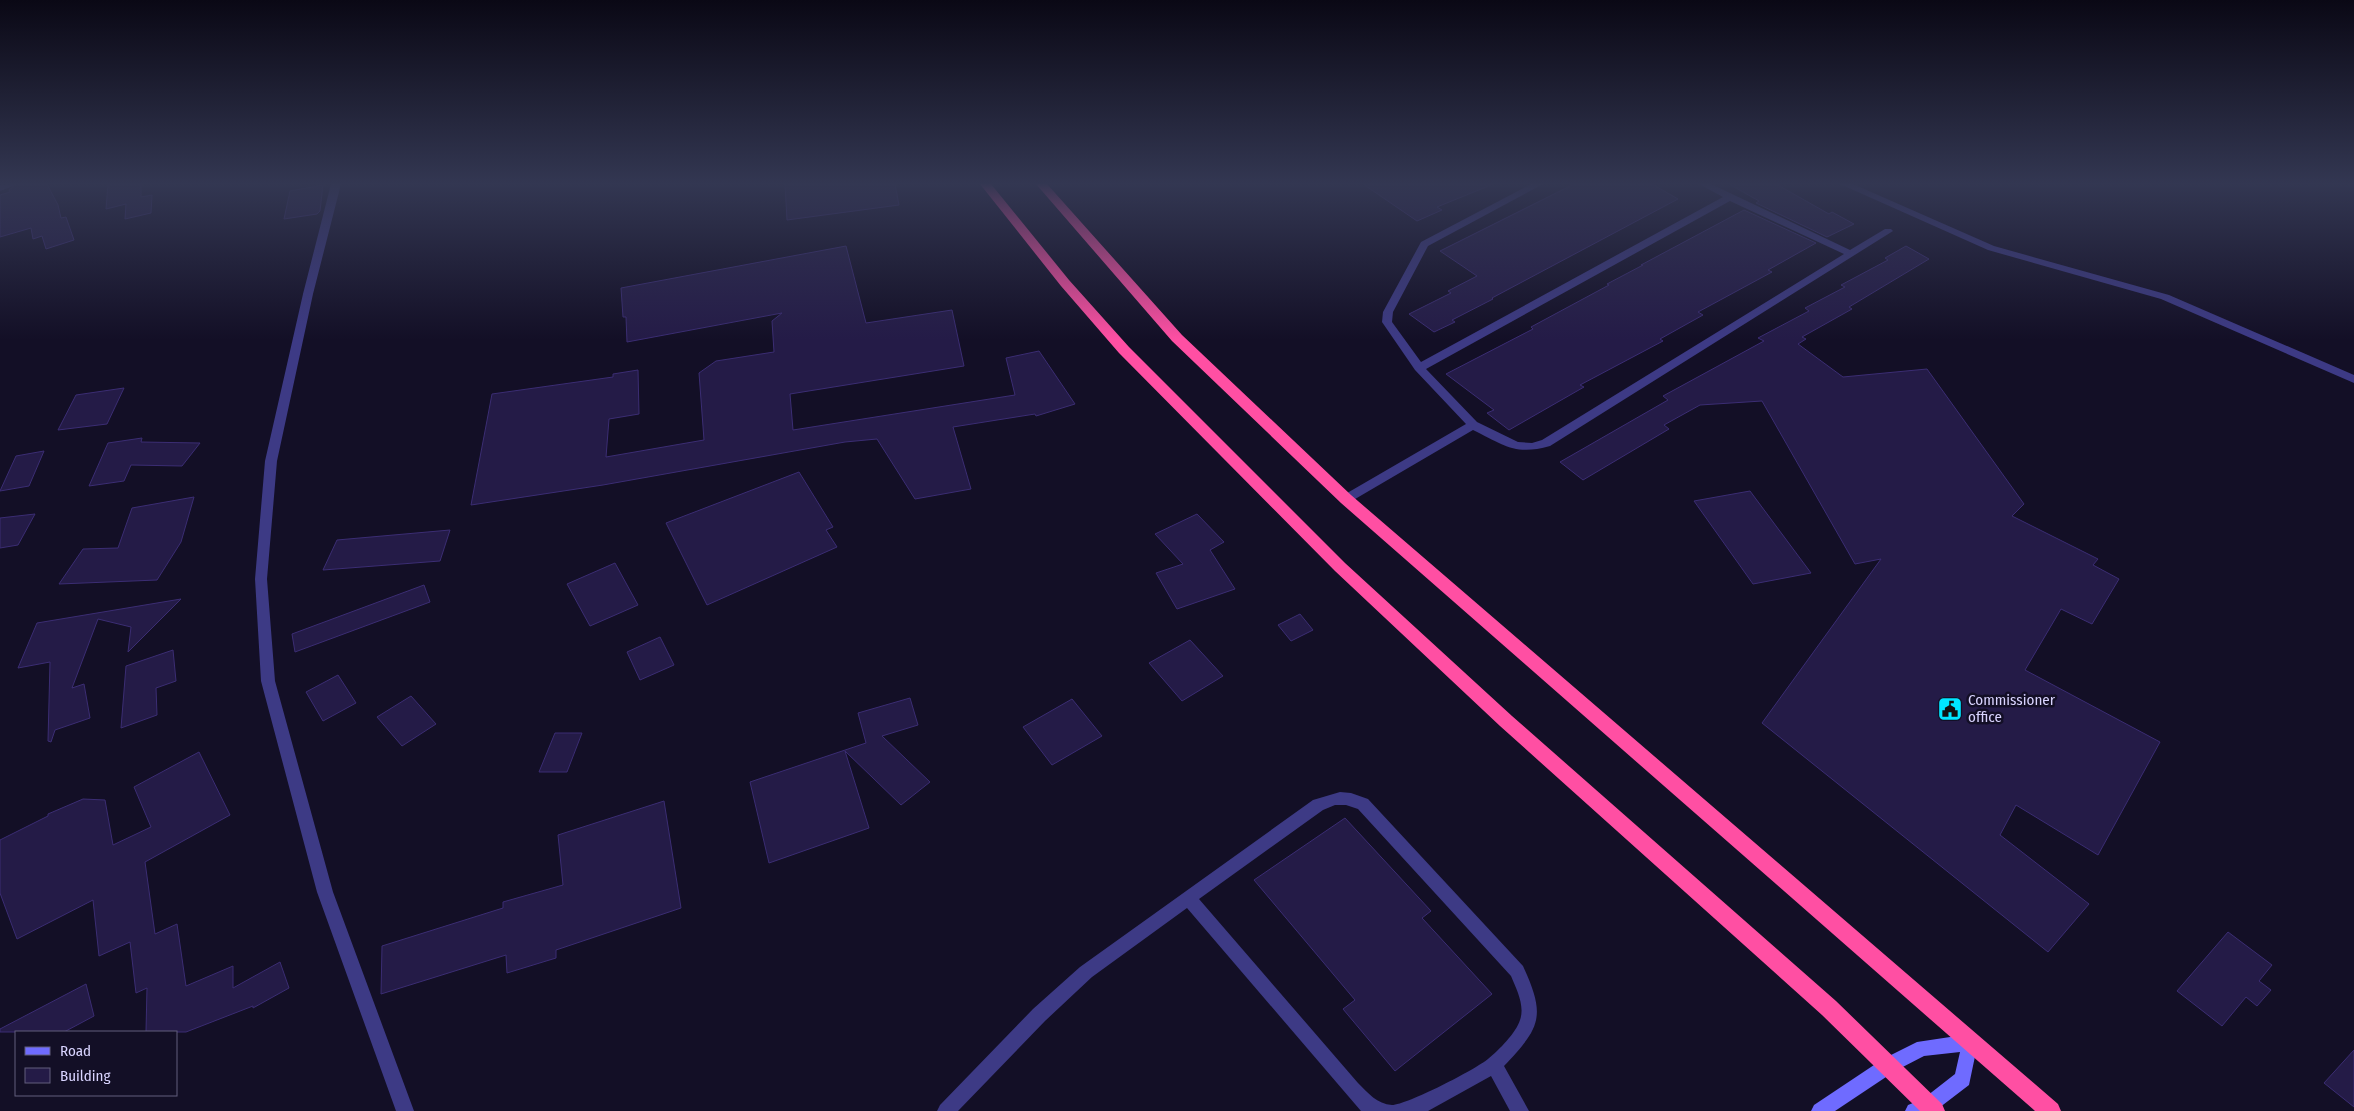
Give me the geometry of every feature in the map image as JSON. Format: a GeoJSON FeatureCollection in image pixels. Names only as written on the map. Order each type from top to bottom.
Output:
{"type":"FeatureCollection","features":[{"type":"Feature","properties":{"kind":"highway"},"geometry":{"type":"LineString","coordinates":[[1027,236],[1065,283],[1124,350],[1340,567],[1506,721],[1572,777],[1822,1002],[1889,1065],[1926,1109]]}},
{"type":"Feature","properties":{"kind":"highway"},"geometry":{"type":"LineString","coordinates":[[1087,236],[1177,338],[1346,499],[2051,1111]]}},
{"type":"Feature","properties":{"kind":"street"},"geometry":{"type":"LineString","coordinates":[[323,236],[271,461],[261,579],[268,681],[325,892],[405,1111]]}},
{"type":"Feature","properties":{"kind":"street"},"geometry":{"type":"LineString","coordinates":[[1440,236],[1424,244],[1388,312],[1387,322],[1419,368],[1473,425],[1516,446],[1532,447],[1546,443],[1879,236]]}},
{"type":"Feature","properties":{"kind":"street"},"geometry":{"type":"LineString","coordinates":[[1419,368],[1659,236]]}},
{"type":"Feature","properties":{"kind":"street"},"geometry":{"type":"LineString","coordinates":[[1813,236],[1849,253]]}},
{"type":"Feature","properties":{"kind":"street"},"geometry":{"type":"LineString","coordinates":[[1963,236],[1991,248],[2165,297],[2354,379]]}},
{"type":"Feature","properties":{"kind":"street"},"geometry":{"type":"LineString","coordinates":[[1346,499],[1473,425]]}},
{"type":"Feature","properties":{"kind":"street"},"geometry":{"type":"LineString","coordinates":[[946,1111],[1039,1015],[1086,972],[1318,805],[1333,798],[1350,798],[1363,804],[1517,971],[1528,990],[1532,1011],[1524,1032],[1494,1065],[1416,1108],[1398,1111]]}},
{"type":"Feature","properties":{"kind":"street"},"geometry":{"type":"LineString","coordinates":[[1188,898],[1352,1089],[1370,1108],[1387,1111]]}},
{"type":"Feature","properties":{"kind":"street"},"geometry":{"type":"LineString","coordinates":[[1820,1111],[1889,1065],[1923,1048],[1970,1042],[1963,1079],[1926,1109]]}},
{"type":"Feature","properties":{"kind":"street"},"geometry":{"type":"LineString","coordinates":[[1494,1065],[1520,1111]]}},
{"type":"Feature","properties":{"kind":"building"},"geometry":{"type":"Polygon","coordinates":[[[32,236],[73,236],[74,240],[46,249],[42,236],[33,239],[32,236]]]}},
{"type":"Feature","properties":{"kind":"building"},"geometry":{"type":"Polygon","coordinates":[[[1470,236],[1609,236],[1452,320],[1455,322],[1434,332],[1409,314],[1451,293],[1448,291],[1477,276],[1440,251],[1470,236]]]}},
{"type":"Feature","properties":{"kind":"building"},"geometry":{"type":"Polygon","coordinates":[[[1696,236],[1800,236],[1816,243],[1768,270],[1772,272],[1698,312],[1703,315],[1660,339],[1663,341],[1580,385],[1584,387],[1509,430],[1487,413],[1494,410],[1446,374],[1533,329],[1531,327],[1643,265],[1641,265],[1696,236]]]}},
{"type":"Feature","properties":{"kind":"building"},"geometry":{"type":"Polygon","coordinates":[[[846,246],[866,323],[952,310],[964,366],[790,394],[793,430],[1015,395],[1006,358],[1039,351],[1075,404],[1036,416],[1035,414],[953,427],[971,489],[915,499],[877,439],[845,442],[603,485],[471,505],[492,394],[613,377],[613,374],[638,370],[639,414],[609,419],[606,457],[704,440],[699,373],[716,361],[774,352],[772,321],[782,313],[627,342],[626,317],[623,317],[621,288],[846,246]]]}},
{"type":"Feature","properties":{"kind":"building"},"geometry":{"type":"Polygon","coordinates":[[[1906,246],[1929,259],[1849,307],[1852,309],[1802,337],[1806,339],[1798,344],[1843,377],[1927,369],[2024,504],[2012,516],[2098,559],[2093,565],[2119,579],[2092,624],[2061,609],[2025,670],[2160,742],[2098,855],[2016,805],[2000,835],[2089,904],[2048,952],[1762,723],[1881,559],[1855,564],[1762,401],[1700,405],[1664,425],[1669,429],[1583,480],[1560,462],[1668,400],[1663,396],[1764,341],[1758,338],[1809,311],[1805,308],[1845,287],[1841,285],[1888,260],[1885,258],[1906,246]]]}},
{"type":"Feature","properties":{"kind":"building"},"geometry":{"type":"Polygon","coordinates":[[[124,388],[107,424],[58,430],[76,395],[124,388]]]}},
{"type":"Feature","properties":{"kind":"building"},"geometry":{"type":"Polygon","coordinates":[[[142,438],[141,442],[200,443],[182,466],[131,465],[124,481],[89,486],[108,443],[142,438]]]}},
{"type":"Feature","properties":{"kind":"building"},"geometry":{"type":"Polygon","coordinates":[[[44,451],[29,486],[0,491],[16,456],[44,451]]]}},
{"type":"Feature","properties":{"kind":"building"},"geometry":{"type":"Polygon","coordinates":[[[799,472],[833,527],[826,530],[837,547],[707,605],[666,523],[799,472]]]}},
{"type":"Feature","properties":{"kind":"building"},"geometry":{"type":"Polygon","coordinates":[[[1750,491],[1811,573],[1753,584],[1694,501],[1750,491]]]}},
{"type":"Feature","properties":{"kind":"building"},"geometry":{"type":"Polygon","coordinates":[[[194,497],[181,542],[157,580],[59,584],[83,549],[118,548],[132,508],[194,497]]]}},
{"type":"Feature","properties":{"kind":"building"},"geometry":{"type":"Polygon","coordinates":[[[35,514],[18,545],[0,548],[0,518],[35,514]]]}},
{"type":"Feature","properties":{"kind":"building"},"geometry":{"type":"Polygon","coordinates":[[[1197,514],[1224,542],[1210,550],[1235,589],[1177,609],[1156,573],[1183,564],[1155,534],[1197,514]]]}},
{"type":"Feature","properties":{"kind":"building"},"geometry":{"type":"Polygon","coordinates":[[[450,530],[440,561],[323,570],[337,540],[450,530]]]}},
{"type":"Feature","properties":{"kind":"building"},"geometry":{"type":"Polygon","coordinates":[[[615,563],[638,605],[590,626],[567,584],[615,563]]]}},
{"type":"Feature","properties":{"kind":"building"},"geometry":{"type":"Polygon","coordinates":[[[424,585],[430,602],[295,652],[292,634],[424,585]]]}},
{"type":"Feature","properties":{"kind":"building"},"geometry":{"type":"Polygon","coordinates":[[[181,599],[128,652],[131,627],[98,619],[72,688],[84,684],[90,718],[55,730],[51,742],[48,741],[50,662],[18,668],[37,623],[181,599]]]}},
{"type":"Feature","properties":{"kind":"building"},"geometry":{"type":"Polygon","coordinates":[[[1300,614],[1313,630],[1291,641],[1278,625],[1300,614]]]}},
{"type":"Feature","properties":{"kind":"building"},"geometry":{"type":"Polygon","coordinates":[[[660,637],[674,665],[640,680],[627,652],[660,637]]]}},
{"type":"Feature","properties":{"kind":"building"},"geometry":{"type":"Polygon","coordinates":[[[1190,640],[1223,676],[1182,701],[1149,663],[1190,640]]]}},
{"type":"Feature","properties":{"kind":"building"},"geometry":{"type":"Polygon","coordinates":[[[173,650],[176,681],[156,688],[157,715],[121,728],[126,666],[173,650]]]}},
{"type":"Feature","properties":{"kind":"building"},"geometry":{"type":"Polygon","coordinates":[[[338,675],[356,703],[323,721],[306,692],[338,675]]]}},
{"type":"Feature","properties":{"kind":"building"},"geometry":{"type":"Polygon","coordinates":[[[411,696],[436,724],[402,746],[377,717],[411,696]]]}},
{"type":"Feature","properties":{"kind":"building"},"geometry":{"type":"Polygon","coordinates":[[[910,698],[918,725],[882,736],[930,782],[901,805],[845,751],[869,828],[769,863],[750,782],[866,743],[858,713],[910,698]]]}},
{"type":"Feature","properties":{"kind":"building"},"geometry":{"type":"Polygon","coordinates":[[[1072,699],[1102,736],[1052,765],[1023,727],[1072,699]]]}},
{"type":"Feature","properties":{"kind":"building"},"geometry":{"type":"Polygon","coordinates":[[[555,733],[582,733],[567,772],[539,772],[555,733]]]}},
{"type":"Feature","properties":{"kind":"building"},"geometry":{"type":"Polygon","coordinates":[[[199,752],[230,815],[145,862],[155,934],[177,924],[186,986],[233,966],[233,988],[280,962],[289,988],[253,1008],[253,1006],[186,1032],[146,1031],[147,988],[136,993],[130,942],[99,956],[93,900],[17,939],[0,893],[0,840],[48,816],[48,814],[83,799],[105,800],[113,845],[151,827],[134,787],[199,752]]]}},
{"type":"Feature","properties":{"kind":"building"},"geometry":{"type":"Polygon","coordinates":[[[664,801],[681,908],[556,950],[556,958],[507,973],[506,955],[381,994],[382,946],[503,908],[503,902],[563,885],[558,835],[664,801]]]}},
{"type":"Feature","properties":{"kind":"building"},"geometry":{"type":"Polygon","coordinates":[[[1345,818],[1431,911],[1422,918],[1492,994],[1395,1071],[1343,1009],[1355,1000],[1254,880],[1345,818]]]}},
{"type":"Feature","properties":{"kind":"building"},"geometry":{"type":"Polygon","coordinates":[[[2228,932],[2272,965],[2259,981],[2271,990],[2257,1006],[2246,997],[2222,1026],[2177,991],[2228,932]]]}},
{"type":"Feature","properties":{"kind":"building"},"geometry":{"type":"Polygon","coordinates":[[[86,984],[94,1016],[66,1031],[0,1032],[0,1029],[86,984]]]}},
{"type":"Feature","properties":{"kind":"building"},"geometry":{"type":"Polygon","coordinates":[[[2354,1050],[2354,1107],[2324,1083],[2354,1050]]]}},
{"type":"Feature","properties":{"kind":"place","name":"Commissioner office"},"geometry":{"type":"Point","coordinates":[1950,709]}}]}
